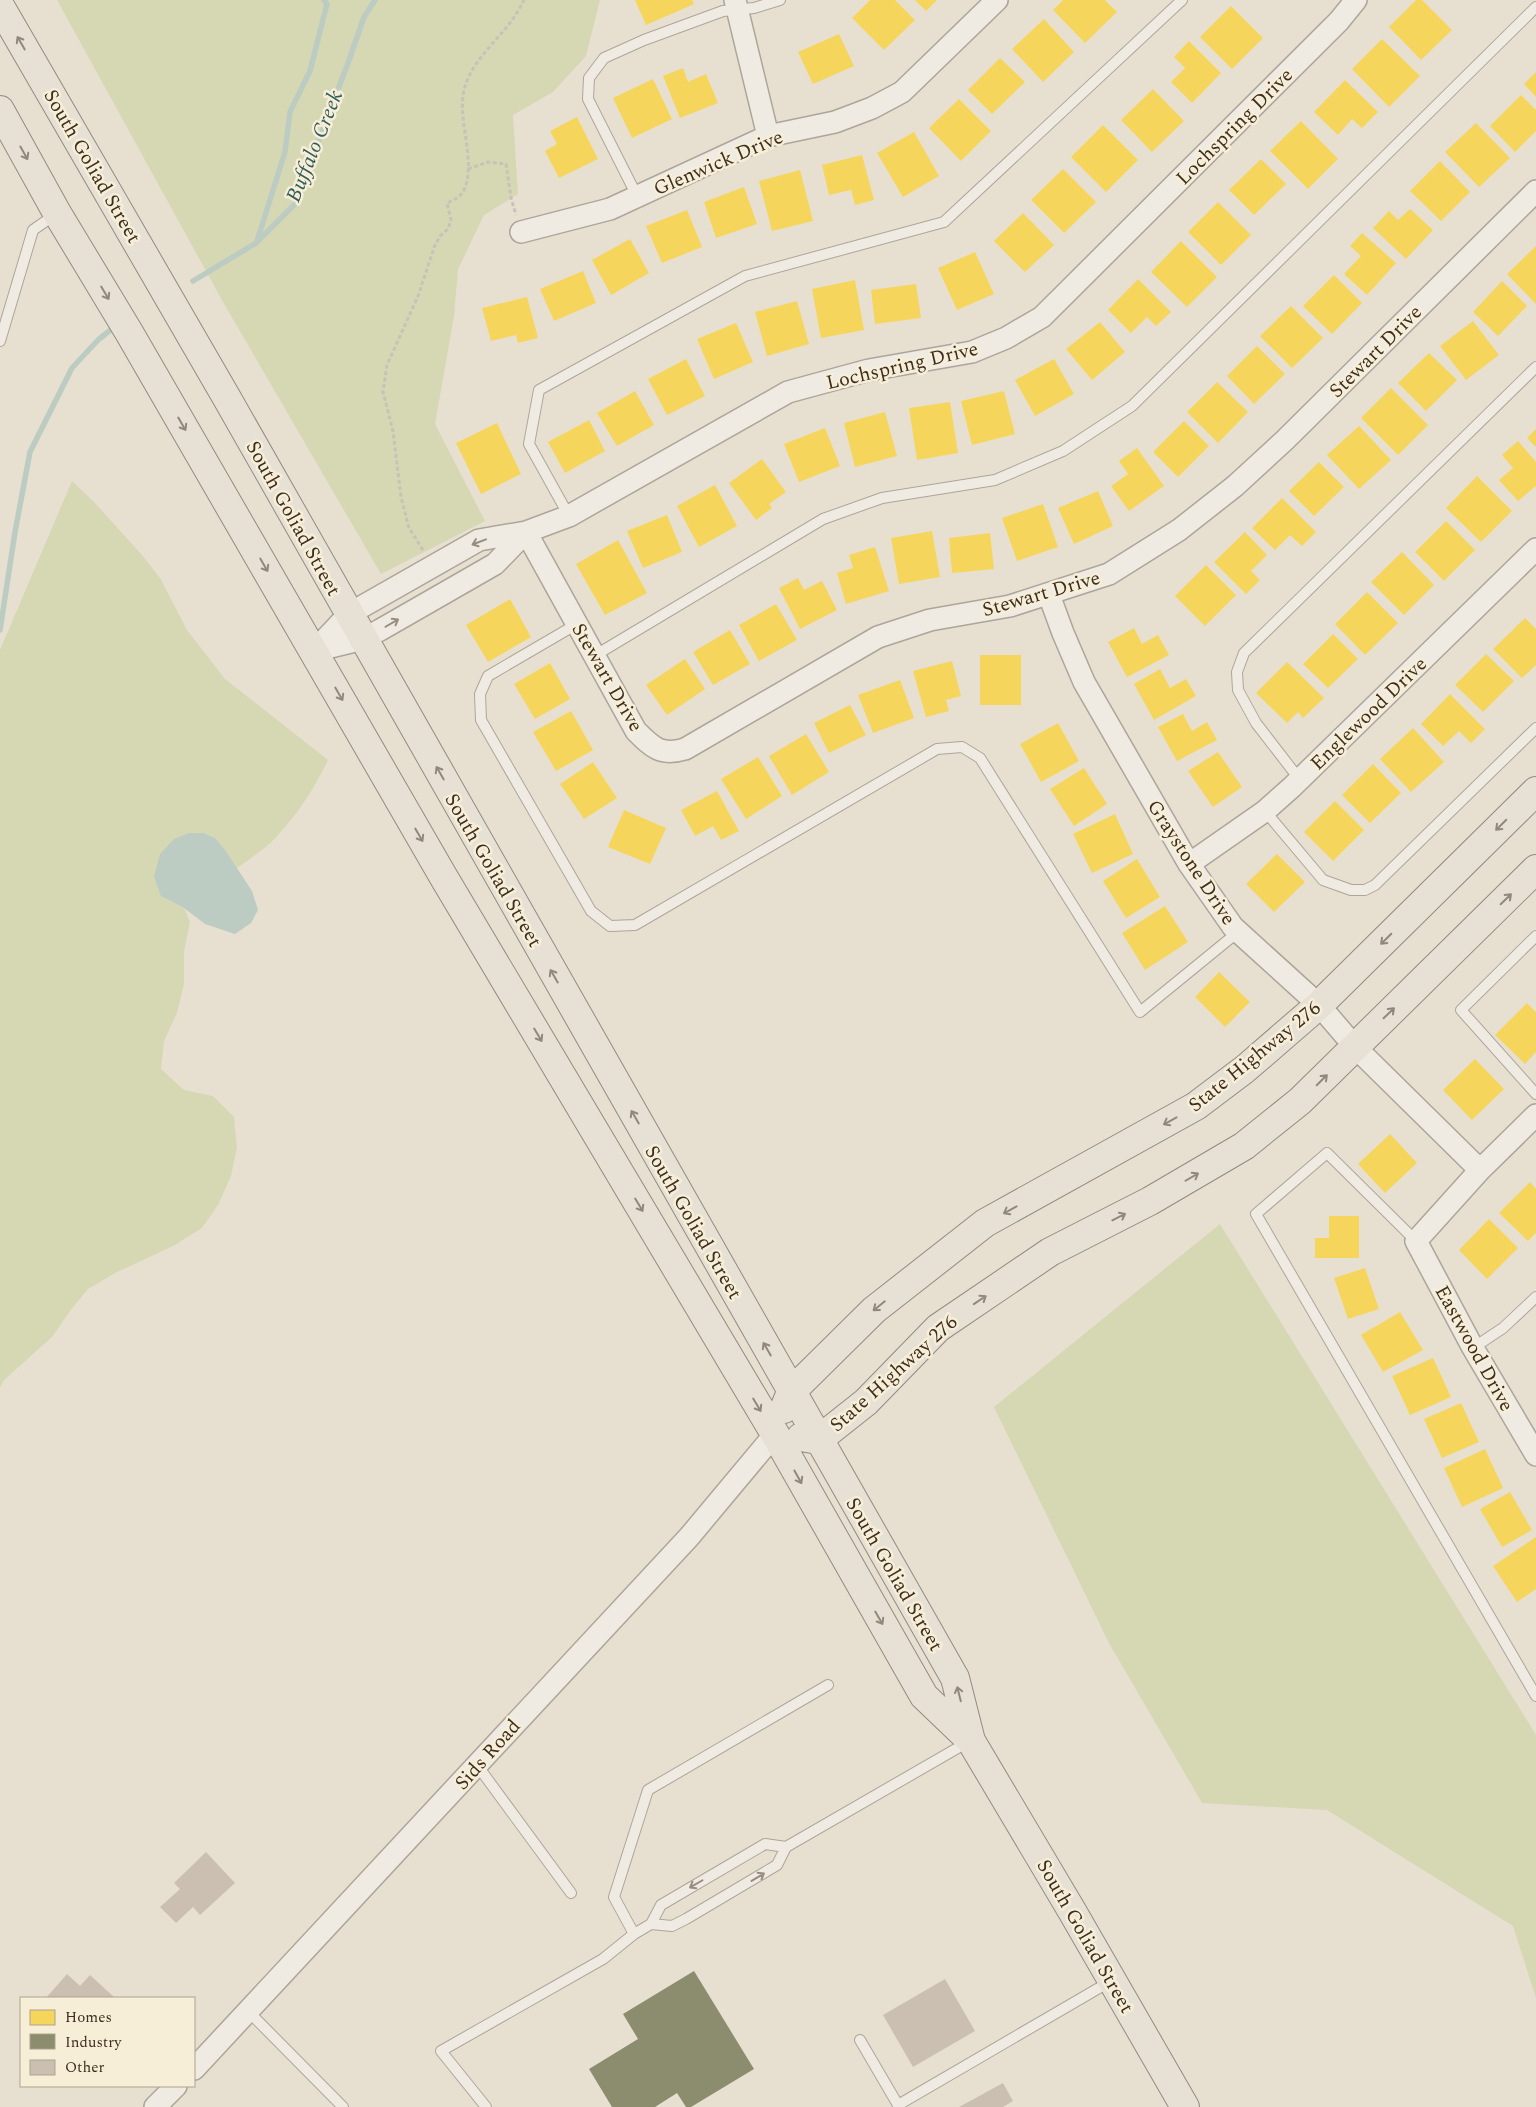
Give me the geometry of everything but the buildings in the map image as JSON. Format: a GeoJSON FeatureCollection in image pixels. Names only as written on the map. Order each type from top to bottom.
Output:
{"type":"FeatureCollection","features":[{"type":"Feature","properties":{"kind":"main road","name":"South Goliad Street"},"geometry":{"type":"LineString","coordinates":[[0,6],[228,400],[954,1678],[971,1741],[1185,2107]]}},
{"type":"Feature","properties":{"kind":"main road","name":"South Goliad Street"},"geometry":{"type":"LineString","coordinates":[[0,110],[57,213],[314,651],[443,876],[775,1434],[924,1696],[971,1741]]}},
{"type":"Feature","properties":{"kind":"main road","name":"State Highway 276"},"geometry":{"type":"LineString","coordinates":[[1536,791],[1319,1005],[1245,1069],[1196,1106],[985,1223],[874,1310],[791,1392],[775,1434],[818,1440],[866,1402],[938,1328],[1050,1252],[1150,1201],[1244,1146],[1300,1101],[1536,870]]}},
{"type":"Feature","properties":{"kind":"street","name":"Glenwick Drive"},"geometry":{"type":"LineString","coordinates":[[521,232],[610,209],[768,136],[836,122],[872,108],[902,92],[997,0]]}},
{"type":"Feature","properties":{"kind":"street","name":"Lochspring Drive"},"geometry":{"type":"LineString","coordinates":[[314,651],[349,614],[480,540],[526,532],[568,516],[788,392],[869,370],[972,352],[1006,338],[1042,317],[1340,21],[1356,0]]}},
{"type":"Feature","properties":{"kind":"street"},"geometry":{"type":"LineString","coordinates":[[736,5],[768,136]]}},
{"type":"Feature","properties":{"kind":"street","name":"Stewart Drive"},"geometry":{"type":"LineString","coordinates":[[526,532],[636,731],[651,746],[670,753],[685,749],[878,637],[930,620],[1010,606],[1049,595],[1109,574],[1179,530],[1235,486],[1284,440],[1536,191]]}},
{"type":"Feature","properties":{"kind":"street","name":"Lochspring Drive"},"geometry":{"type":"LineString","coordinates":[[314,651],[363,639],[495,564],[526,532]]}},
{"type":"Feature","properties":{"kind":"street","name":"Englewood Drive"},"geometry":{"type":"LineString","coordinates":[[1189,864],[1265,811],[1300,780],[1536,549]]}},
{"type":"Feature","properties":{"kind":"street","name":"Graystone Drive"},"geometry":{"type":"LineString","coordinates":[[1049,595],[1084,682],[1189,864],[1238,932],[1319,1005],[1355,1047],[1480,1170]]}},
{"type":"Feature","properties":{"kind":"street"},"geometry":{"type":"LineString","coordinates":[[1416,1241],[1480,1170],[1536,1115]]}},
{"type":"Feature","properties":{"kind":"street","name":"Eastwood Drive"},"geometry":{"type":"LineString","coordinates":[[1416,1241],[1473,1348],[1536,1455]]}},
{"type":"Feature","properties":{"kind":"street","name":"Sids Road"},"geometry":{"type":"LineString","coordinates":[[195,2068],[689,1537],[775,1434]]}},
{"type":"Feature","properties":{"kind":"street"},"geometry":{"type":"LineString","coordinates":[[155,2107],[175,2087]]}},
{"type":"Feature","properties":{"kind":"lane"},"geometry":{"type":"LineString","coordinates":[[637,196],[588,99],[589,78],[604,58],[644,40],[736,5],[754,8],[780,0]]}},
{"type":"Feature","properties":{"kind":"lane"},"geometry":{"type":"LineString","coordinates":[[568,516],[529,444],[539,390],[745,276],[944,222],[1182,0]]}},
{"type":"Feature","properties":{"kind":"lane"},"geometry":{"type":"LineString","coordinates":[[594,656],[823,519],[882,498],[995,480],[1063,451],[1132,406],[1536,7]]}},
{"type":"Feature","properties":{"kind":"lane"},"geometry":{"type":"LineString","coordinates":[[0,341],[32,230],[57,213]]}},
{"type":"Feature","properties":{"kind":"lane"},"geometry":{"type":"LineString","coordinates":[[1300,780],[1256,723],[1238,690],[1237,672],[1244,653],[1536,367]]}},
{"type":"Feature","properties":{"kind":"lane"},"geometry":{"type":"LineString","coordinates":[[577,624],[488,676],[480,694],[481,720],[591,911],[610,926],[635,925],[937,749],[962,747],[980,758],[1140,1012],[1238,932]]}},
{"type":"Feature","properties":{"kind":"lane"},"geometry":{"type":"LineString","coordinates":[[1265,811],[1323,880],[1351,890],[1365,890],[1375,885],[1536,728]]}},
{"type":"Feature","properties":{"kind":"lane"},"geometry":{"type":"LineString","coordinates":[[1536,936],[1461,1010],[1536,1094]]}},
{"type":"Feature","properties":{"kind":"lane"},"geometry":{"type":"LineString","coordinates":[[1416,1241],[1327,1153],[1256,1214],[1536,1696]]}},
{"type":"Feature","properties":{"kind":"lane"},"geometry":{"type":"LineString","coordinates":[[1473,1348],[1503,1328],[1536,1297]]}},
{"type":"Feature","properties":{"kind":"lane"},"geometry":{"type":"LineString","coordinates":[[634,1934],[614,1897],[648,1790],[828,1685]]}},
{"type":"Feature","properties":{"kind":"lane"},"geometry":{"type":"LineString","coordinates":[[651,1924],[672,1926],[686,1919],[777,1865],[786,1847],[971,1741]]}},
{"type":"Feature","properties":{"kind":"lane"},"geometry":{"type":"LineString","coordinates":[[477,1765],[571,1893]]}},
{"type":"Feature","properties":{"kind":"lane"},"geometry":{"type":"LineString","coordinates":[[486,2107],[441,2052],[603,1959],[634,1934],[651,1924],[661,1905],[765,1844],[786,1847]]}},
{"type":"Feature","properties":{"kind":"lane"},"geometry":{"type":"LineString","coordinates":[[860,2040],[899,2106],[1112,1980]]}},
{"type":"Feature","properties":{"kind":"lane"},"geometry":{"type":"LineString","coordinates":[[248,2011],[343,2107]]}},
{"type":"Feature","properties":{"kind":"path"},"geometry":{"type":"LineString","coordinates":[[426,555],[409,528],[401,497],[393,431],[383,392],[384,379],[387,365],[418,296],[435,245],[448,228],[451,220],[447,202],[457,198],[462,192],[468,168],[462,111],[463,94],[469,76],[479,58],[510,22],[524,0]]}},
{"type":"Feature","properties":{"kind":"path"},"geometry":{"type":"LineString","coordinates":[[468,168],[488,162],[506,164],[511,198],[521,232]]}},
{"type":"Feature","properties":{"kind":"green space"},"geometry":{"type":"Polygon","coordinates":[[[57,0],[600,0],[586,56],[553,92],[513,115],[518,194],[484,215],[458,269],[454,316],[435,424],[485,521],[381,574],[223,302],[57,0]]]}},
{"type":"Feature","properties":{"kind":"green space"},"geometry":{"type":"Polygon","coordinates":[[[72,481],[94,502],[160,578],[187,630],[225,679],[328,760],[300,808],[275,839],[265,848],[237,868],[215,838],[204,833],[161,896],[184,908],[190,922],[184,952],[184,984],[177,1013],[164,1041],[161,1069],[184,1090],[213,1096],[234,1117],[237,1148],[231,1176],[218,1205],[202,1228],[173,1246],[115,1273],[88,1289],[52,1337],[4,1380],[0,1387],[0,650],[72,481]]]}},
{"type":"Feature","properties":{"kind":"green space"},"geometry":{"type":"Polygon","coordinates":[[[1220,1224],[1536,1735],[1536,1998],[1513,1926],[1327,1810],[1202,1803],[1109,1643],[994,1407],[1220,1224]]]}},
{"type":"Feature","properties":{"kind":"shaded area"},"geometry":{"type":"Polygon","coordinates":[[[189,833],[204,833],[215,838],[252,891],[258,910],[251,923],[235,934],[205,924],[184,908],[161,896],[154,877],[160,854],[174,839],[189,833]]]}},
{"type":"Feature","properties":{"kind":"waterway"},"geometry":{"type":"LineString","coordinates":[[257,241],[285,152],[290,112],[310,71],[327,4],[324,0]]}},
{"type":"Feature","properties":{"kind":"waterway","name":"Buffalo Creek"},"geometry":{"type":"LineString","coordinates":[[193,281],[256,243],[295,204],[364,17],[375,0]]}},
{"type":"Feature","properties":{"kind":"waterway","name":"Buffalo Creek"},"geometry":{"type":"LineString","coordinates":[[0,630],[30,452],[72,368],[98,340],[113,328]]}}]}
